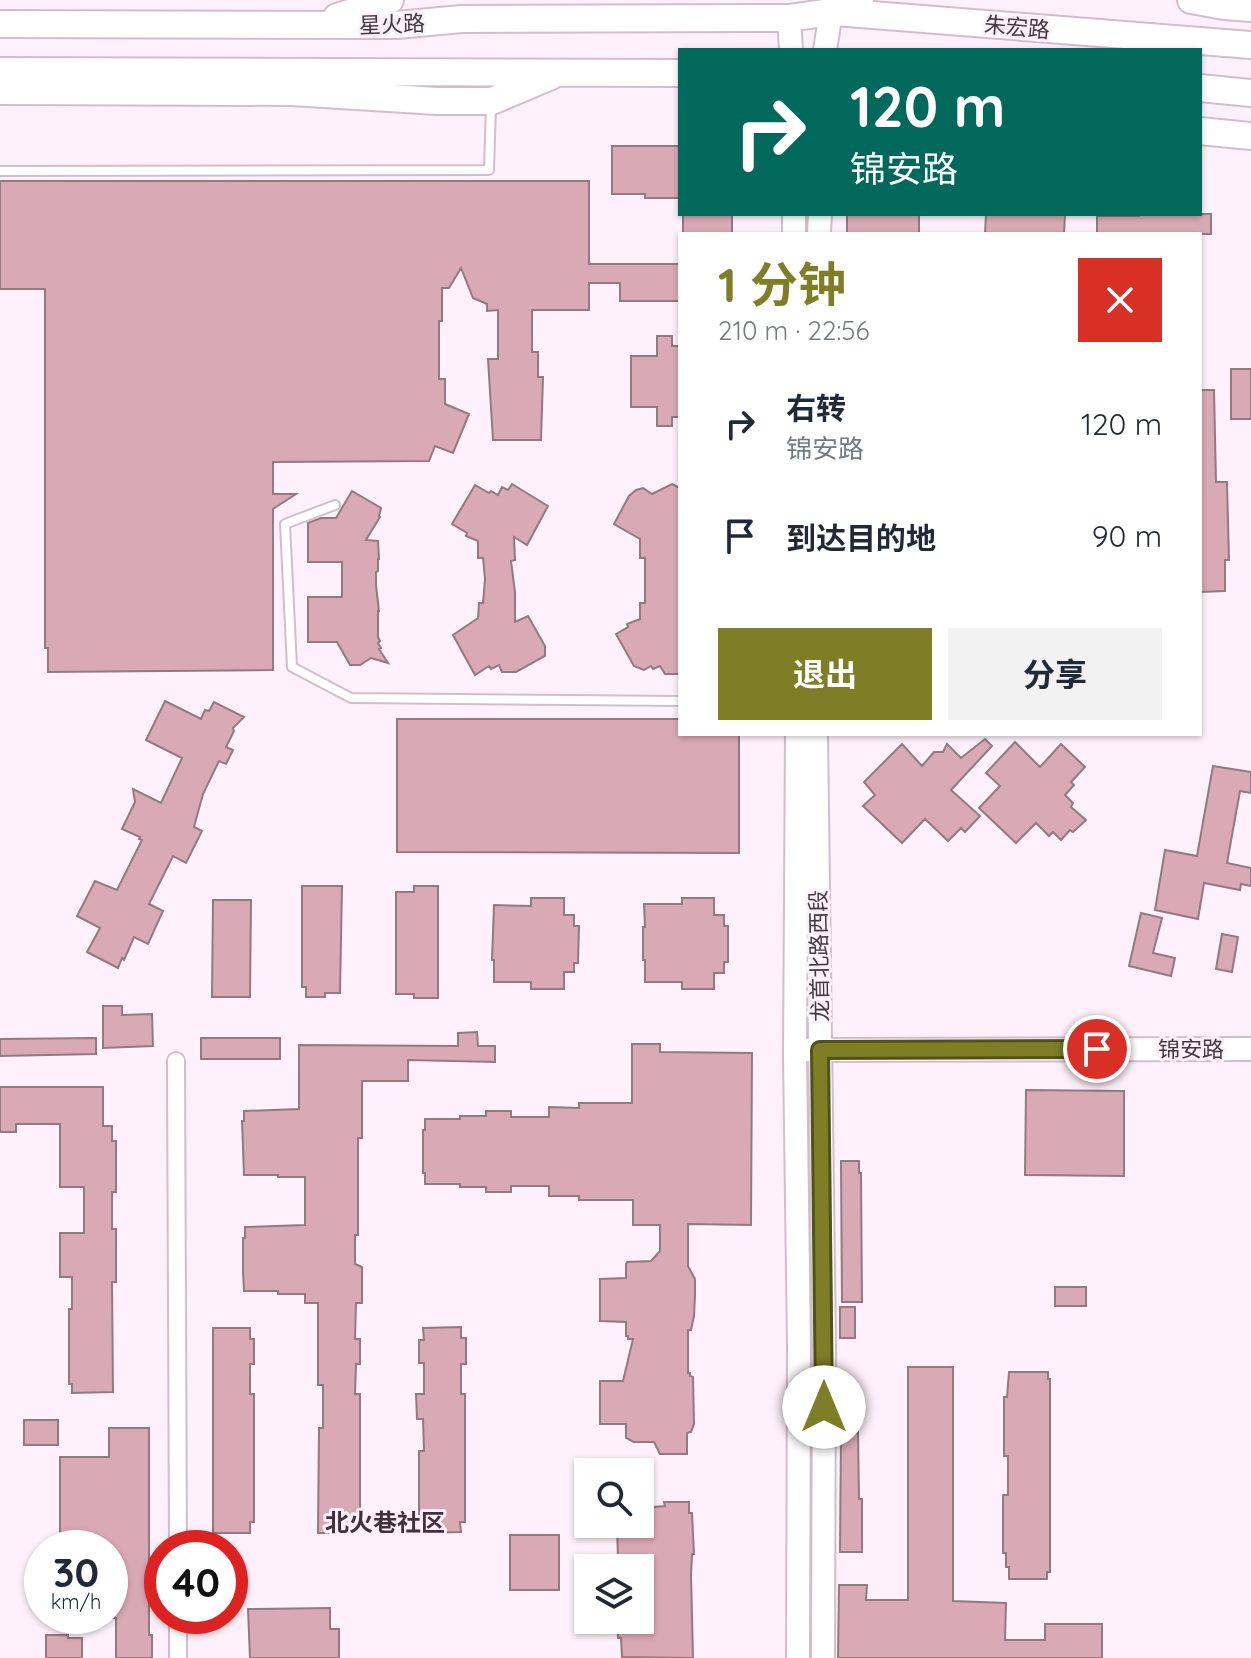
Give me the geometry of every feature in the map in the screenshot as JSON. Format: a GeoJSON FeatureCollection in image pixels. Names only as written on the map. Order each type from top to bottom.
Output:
{"type":"FeatureCollection","features":[{"type":"Feature","properties":{"kind":"main road"},"geometry":{"type":"LineString","coordinates":[[310,25],[390,0]]}},
{"type":"Feature","properties":{"kind":"main road"},"geometry":{"type":"LineString","coordinates":[[721,0],[777,18]]}},
{"type":"Feature","properties":{"kind":"main road"},"geometry":{"type":"LineString","coordinates":[[831,12],[860,0]]}},
{"type":"Feature","properties":{"kind":"main road"},"geometry":{"type":"LineString","coordinates":[[1191,0],[1251,8]]}},
{"type":"Feature","properties":{"kind":"main road","name":"星火路"},"geometry":{"type":"LineString","coordinates":[[0,24],[116,12],[310,25],[397,25],[462,19],[777,18],[831,12]]}},
{"type":"Feature","properties":{"kind":"main road","name":"朱宏路"},"geometry":{"type":"LineString","coordinates":[[831,12],[1251,45]]}},
{"type":"Feature","properties":{"kind":"main road","name":"星火路"},"geometry":{"type":"LineString","coordinates":[[0,71],[678,73]]}},
{"type":"Feature","properties":{"kind":"main road"},"geometry":{"type":"LineString","coordinates":[[0,91],[292,92],[437,101],[492,101],[560,72]]}},
{"type":"Feature","properties":{"kind":"main road"},"geometry":{"type":"LineString","coordinates":[[1202,88],[1251,93]]}},
{"type":"Feature","properties":{"kind":"main road"},"geometry":{"type":"LineString","coordinates":[[1202,131],[1251,136]]}},
{"type":"Feature","properties":{"kind":"street"},"geometry":{"type":"LineString","coordinates":[[825,48],[831,12]]}},
{"type":"Feature","properties":{"kind":"street"},"geometry":{"type":"LineString","coordinates":[[777,18],[790,48]]}},
{"type":"Feature","properties":{"kind":"street","name":"龙首北路西段"},"geometry":{"type":"LineString","coordinates":[[797,736],[798,1658]]}},
{"type":"Feature","properties":{"kind":"street","name":"龙首北路西段"},"geometry":{"type":"LineString","coordinates":[[816,736],[824,1344],[823,1658]]}},
{"type":"Feature","properties":{"kind":"street","name":"锦安路"},"geometry":{"type":"LineString","coordinates":[[795,1050],[1251,1049]]}},
{"type":"Feature","properties":{"kind":"street"},"geometry":{"type":"LineString","coordinates":[[176,1061],[178,1530]]}},
{"type":"Feature","properties":{"kind":"street"},"geometry":{"type":"LineString","coordinates":[[178,1634],[178,1658]]}},
{"type":"Feature","properties":{"kind":"lane"},"geometry":{"type":"LineString","coordinates":[[0,171],[489,170],[492,101]]}},
{"type":"Feature","properties":{"kind":"lane"},"geometry":{"type":"LineString","coordinates":[[335,505],[285,524],[292,667],[351,698],[678,701]]}},
{"type":"Feature","properties":{"kind":"building"},"geometry":{"type":"Polygon","coordinates":[[[612,146],[678,146],[678,198],[612,194],[612,146]]]}},
{"type":"Feature","properties":{"kind":"building"},"geometry":{"type":"Polygon","coordinates":[[[0,181],[589,181],[589,264],[678,264],[678,301],[620,301],[620,283],[589,283],[589,310],[532,310],[532,352],[538,352],[538,377],[543,377],[541,440],[493,440],[488,359],[498,359],[498,310],[487,311],[487,304],[473,298],[461,268],[449,288],[442,288],[442,321],[439,321],[439,379],[445,379],[445,404],[469,414],[453,453],[435,446],[429,461],[273,462],[273,494],[296,494],[273,509],[273,670],[48,672],[48,648],[45,648],[45,289],[0,289],[0,181]]]}},
{"type":"Feature","properties":{"kind":"building"},"geometry":{"type":"Polygon","coordinates":[[[1211,214],[1211,234],[1097,232],[1097,216],[1211,214]]]}},
{"type":"Feature","properties":{"kind":"building"},"geometry":{"type":"Polygon","coordinates":[[[683,216],[732,216],[732,232],[683,232],[683,216]]]}},
{"type":"Feature","properties":{"kind":"building"},"geometry":{"type":"Polygon","coordinates":[[[847,216],[919,216],[919,232],[847,232],[847,216]]]}},
{"type":"Feature","properties":{"kind":"building"},"geometry":{"type":"Polygon","coordinates":[[[986,216],[1065,216],[1064,232],[985,232],[986,216]]]}},
{"type":"Feature","properties":{"kind":"building"},"geometry":{"type":"Polygon","coordinates":[[[657,336],[672,336],[672,346],[678,346],[678,417],[672,417],[672,426],[657,426],[657,407],[631,407],[631,356],[657,356],[657,336]]]}},
{"type":"Feature","properties":{"kind":"building"},"geometry":{"type":"Polygon","coordinates":[[[1231,369],[1251,369],[1251,419],[1231,419],[1231,369]]]}},
{"type":"Feature","properties":{"kind":"building"},"geometry":{"type":"Polygon","coordinates":[[[1202,390],[1214,390],[1216,482],[1227,482],[1229,560],[1225,560],[1225,591],[1202,592],[1202,390]]]}},
{"type":"Feature","properties":{"kind":"building"},"geometry":{"type":"Polygon","coordinates":[[[512,484],[548,506],[527,545],[514,537],[515,560],[511,561],[515,622],[528,616],[545,646],[545,656],[516,672],[502,672],[499,665],[491,669],[489,666],[475,675],[453,635],[478,618],[485,579],[483,558],[478,558],[478,541],[452,524],[475,485],[498,495],[502,487],[508,490],[512,484]]]}},
{"type":"Feature","properties":{"kind":"building"},"geometry":{"type":"Polygon","coordinates":[[[672,484],[678,487],[678,674],[665,674],[660,666],[644,670],[634,666],[616,634],[628,627],[627,624],[640,619],[640,603],[645,603],[645,558],[640,558],[640,539],[614,524],[629,496],[636,490],[643,488],[652,494],[672,484]]]}},
{"type":"Feature","properties":{"kind":"building"},"geometry":{"type":"Polygon","coordinates":[[[352,491],[381,508],[380,517],[366,540],[378,541],[378,643],[388,663],[371,658],[360,665],[350,665],[337,642],[308,642],[308,597],[342,597],[342,562],[308,562],[308,523],[321,518],[336,518],[352,491]]]}},
{"type":"Feature","properties":{"kind":"building"},"geometry":{"type":"Polygon","coordinates":[[[165,701],[201,719],[214,702],[244,717],[233,728],[226,747],[233,750],[226,764],[219,761],[203,794],[194,827],[202,831],[186,863],[173,856],[149,904],[163,911],[148,944],[134,937],[118,968],[87,952],[100,928],[77,916],[95,881],[117,890],[142,840],[122,829],[135,802],[133,789],[161,803],[182,758],[146,740],[165,701]]]}},
{"type":"Feature","properties":{"kind":"building"},"geometry":{"type":"Polygon","coordinates":[[[397,719],[678,719],[678,736],[739,736],[739,853],[397,852],[397,719]]]}},
{"type":"Feature","properties":{"kind":"building"},"geometry":{"type":"Polygon","coordinates":[[[985,739],[992,746],[951,790],[980,816],[965,832],[961,828],[948,841],[925,819],[902,843],[863,806],[875,795],[864,782],[902,744],[922,766],[934,752],[943,752],[947,744],[961,758],[985,739]]]}},
{"type":"Feature","properties":{"kind":"building"},"geometry":{"type":"Polygon","coordinates":[[[1015,742],[1040,767],[1061,744],[1085,767],[1071,782],[1074,785],[1065,795],[1073,803],[1071,807],[1086,820],[1061,840],[1053,832],[1049,836],[1036,823],[1016,843],[979,808],[1000,786],[986,773],[1015,742]]]}},
{"type":"Feature","properties":{"kind":"building"},"geometry":{"type":"Polygon","coordinates":[[[1213,766],[1251,772],[1251,793],[1240,791],[1227,863],[1251,868],[1251,886],[1241,884],[1240,890],[1204,883],[1198,919],[1155,910],[1165,850],[1197,856],[1213,766]]]}},
{"type":"Feature","properties":{"kind":"building"},"geometry":{"type":"Polygon","coordinates":[[[302,886],[342,886],[340,993],[306,997],[306,987],[302,987],[302,886]]]}},
{"type":"Feature","properties":{"kind":"building"},"geometry":{"type":"Polygon","coordinates":[[[414,886],[438,886],[438,998],[396,994],[396,892],[414,892],[414,886]]]}},
{"type":"Feature","properties":{"kind":"building"},"geometry":{"type":"Polygon","coordinates":[[[531,898],[564,898],[564,915],[574,915],[574,926],[579,926],[578,963],[574,963],[574,972],[564,972],[564,989],[531,989],[531,982],[494,982],[494,905],[531,906],[531,898]]]}},
{"type":"Feature","properties":{"kind":"building"},"geometry":{"type":"Polygon","coordinates":[[[682,898],[714,898],[714,915],[724,915],[724,926],[728,926],[728,962],[724,962],[724,973],[714,973],[714,989],[682,989],[682,982],[645,982],[644,904],[682,904],[682,898]]]}},
{"type":"Feature","properties":{"kind":"building"},"geometry":{"type":"Polygon","coordinates":[[[213,900],[251,900],[250,997],[212,997],[213,900]]]}},
{"type":"Feature","properties":{"kind":"building"},"geometry":{"type":"Polygon","coordinates":[[[1141,913],[1162,918],[1153,953],[1175,958],[1171,976],[1129,966],[1141,913]]]}},
{"type":"Feature","properties":{"kind":"building"},"geometry":{"type":"Polygon","coordinates":[[[1222,934],[1238,937],[1232,972],[1216,969],[1222,934]]]}},
{"type":"Feature","properties":{"kind":"building"},"geometry":{"type":"Polygon","coordinates":[[[103,1006],[122,1006],[122,1015],[152,1014],[153,1046],[103,1048],[103,1006]]]}},
{"type":"Feature","properties":{"kind":"building"},"geometry":{"type":"Polygon","coordinates":[[[477,1032],[478,1046],[495,1046],[495,1062],[408,1060],[408,1081],[362,1081],[362,1138],[358,1138],[358,1235],[355,1235],[355,1264],[362,1267],[362,1303],[356,1303],[355,1339],[360,1339],[355,1394],[360,1394],[360,1522],[356,1522],[355,1533],[318,1533],[319,1428],[323,1428],[323,1385],[318,1385],[318,1303],[305,1303],[305,1294],[244,1291],[243,1272],[245,1227],[305,1225],[305,1177],[244,1175],[244,1111],[299,1109],[299,1045],[458,1046],[458,1033],[477,1032]]]}},
{"type":"Feature","properties":{"kind":"building"},"geometry":{"type":"Polygon","coordinates":[[[96,1038],[96,1054],[0,1056],[0,1039],[96,1038]]]}},
{"type":"Feature","properties":{"kind":"building"},"geometry":{"type":"Polygon","coordinates":[[[201,1038],[280,1038],[280,1059],[201,1059],[201,1038]]]}},
{"type":"Feature","properties":{"kind":"building"},"geometry":{"type":"Polygon","coordinates":[[[632,1044],[660,1044],[660,1052],[752,1053],[751,1225],[688,1224],[688,1266],[695,1279],[695,1295],[694,1316],[691,1330],[688,1330],[688,1373],[693,1377],[694,1424],[691,1432],[687,1433],[687,1454],[660,1454],[654,1442],[634,1442],[626,1438],[626,1424],[600,1424],[600,1381],[623,1381],[633,1339],[626,1336],[626,1322],[600,1321],[600,1279],[626,1278],[627,1262],[651,1261],[660,1251],[660,1225],[633,1225],[633,1200],[579,1200],[579,1196],[549,1196],[549,1186],[511,1186],[511,1192],[486,1192],[486,1187],[425,1184],[423,1173],[425,1119],[486,1116],[486,1111],[511,1111],[511,1117],[549,1117],[549,1107],[579,1108],[579,1103],[632,1103],[632,1044]]]}},
{"type":"Feature","properties":{"kind":"building"},"geometry":{"type":"Polygon","coordinates":[[[0,1087],[103,1087],[103,1126],[112,1126],[112,1141],[116,1141],[116,1192],[112,1192],[112,1229],[116,1229],[116,1282],[112,1282],[113,1392],[72,1393],[72,1384],[69,1384],[72,1277],[60,1277],[60,1233],[84,1233],[84,1187],[60,1187],[60,1124],[16,1124],[16,1132],[0,1132],[0,1087]]]}},
{"type":"Feature","properties":{"kind":"building"},"geometry":{"type":"Polygon","coordinates":[[[1026,1090],[1124,1091],[1124,1176],[1025,1175],[1026,1090]]]}},
{"type":"Feature","properties":{"kind":"building"},"geometry":{"type":"Polygon","coordinates":[[[841,1161],[859,1161],[861,1173],[862,1302],[842,1302],[841,1161]]]}},
{"type":"Feature","properties":{"kind":"building"},"geometry":{"type":"Polygon","coordinates":[[[1055,1287],[1086,1287],[1086,1306],[1055,1306],[1055,1287]]]}},
{"type":"Feature","properties":{"kind":"building"},"geometry":{"type":"Polygon","coordinates":[[[840,1307],[855,1307],[855,1338],[840,1338],[840,1307]]]}},
{"type":"Feature","properties":{"kind":"building"},"geometry":{"type":"Polygon","coordinates":[[[461,1327],[461,1338],[466,1338],[466,1364],[461,1364],[461,1394],[465,1394],[465,1522],[460,1522],[461,1532],[424,1533],[423,1521],[419,1521],[419,1451],[424,1451],[423,1419],[417,1419],[416,1394],[424,1394],[424,1363],[419,1363],[419,1340],[424,1340],[423,1328],[461,1327]]]}},
{"type":"Feature","properties":{"kind":"building"},"geometry":{"type":"Polygon","coordinates":[[[213,1328],[250,1328],[250,1339],[254,1339],[250,1394],[254,1394],[254,1522],[250,1522],[250,1533],[248,1530],[213,1530],[213,1328]]]}},
{"type":"Feature","properties":{"kind":"building"},"geometry":{"type":"Polygon","coordinates":[[[908,1367],[953,1367],[953,1601],[1006,1603],[1005,1640],[1045,1640],[1045,1624],[1102,1624],[1102,1658],[838,1658],[839,1585],[867,1585],[866,1600],[908,1600],[908,1367]]]}},
{"type":"Feature","properties":{"kind":"building"},"geometry":{"type":"Polygon","coordinates":[[[1009,1372],[1048,1372],[1050,1379],[1050,1572],[1047,1572],[1047,1579],[1009,1579],[1006,1553],[1003,1553],[1003,1495],[1008,1495],[1008,1456],[1004,1456],[1004,1397],[1007,1397],[1009,1372]]]}},
{"type":"Feature","properties":{"kind":"building"},"geometry":{"type":"Polygon","coordinates":[[[24,1420],[58,1420],[58,1445],[24,1445],[24,1420]]]}},
{"type":"Feature","properties":{"kind":"building"},"geometry":{"type":"Polygon","coordinates":[[[109,1428],[149,1428],[149,1530],[144,1530],[144,1634],[152,1635],[152,1658],[116,1658],[116,1634],[128,1634],[128,1530],[60,1530],[60,1457],[109,1457],[109,1428]]]}},
{"type":"Feature","properties":{"kind":"building"},"geometry":{"type":"Polygon","coordinates":[[[858,1432],[862,1552],[840,1552],[841,1433],[858,1432]]]}},
{"type":"Feature","properties":{"kind":"building"},"geometry":{"type":"Polygon","coordinates":[[[664,1502],[689,1502],[689,1513],[692,1513],[693,1658],[622,1657],[621,1638],[618,1634],[654,1634],[654,1554],[618,1554],[617,1538],[654,1538],[654,1507],[665,1506],[664,1502]]]}},
{"type":"Feature","properties":{"kind":"building"},"geometry":{"type":"Polygon","coordinates":[[[510,1535],[559,1535],[559,1590],[510,1590],[510,1535]]]}},
{"type":"Feature","properties":{"kind":"building"},"geometry":{"type":"Polygon","coordinates":[[[330,1608],[330,1629],[339,1629],[339,1658],[250,1658],[248,1609],[330,1608]]]}},
{"type":"Feature","properties":{"kind":"building"},"geometry":{"type":"Polygon","coordinates":[[[46,1635],[82,1638],[82,1658],[46,1658],[46,1635]]]}},
{"type":"Feature","properties":{"kind":"district","name":"北火巷社区"},"geometry":{"type":"Point","coordinates":[385,1522]}},
{"type":"Feature","properties":{"kind":"route"},"geometry":{"type":"LineString","coordinates":[[824,1407],[820,1050],[1097,1049]]}}]}
